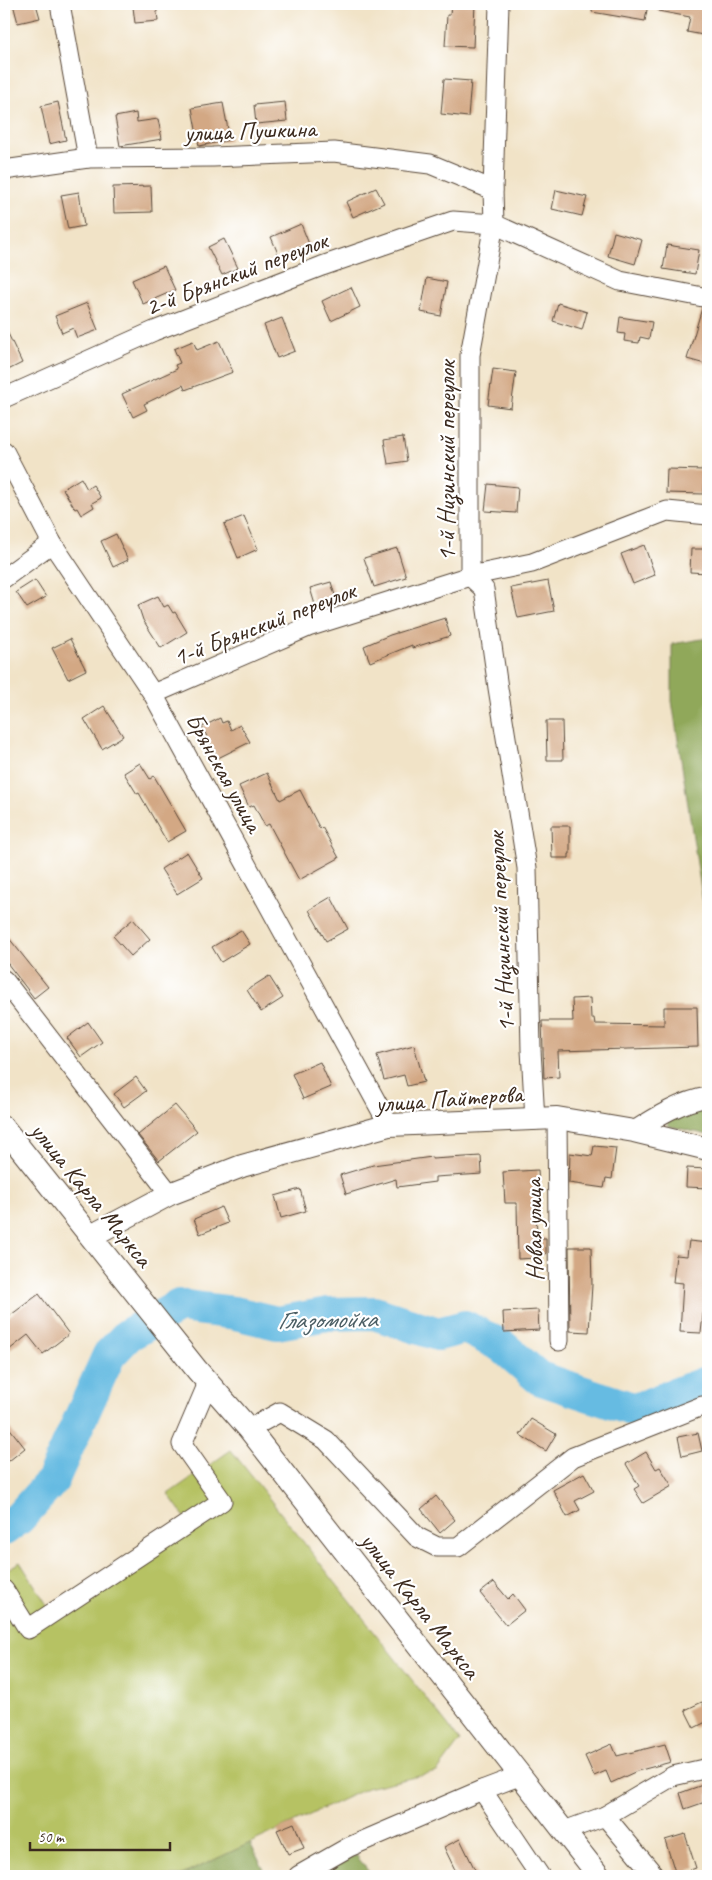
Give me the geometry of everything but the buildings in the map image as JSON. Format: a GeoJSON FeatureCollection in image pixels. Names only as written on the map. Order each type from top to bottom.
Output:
{"type":"FeatureCollection","features":[{"type":"Feature","properties":{"kind":"main road","name":"улица Пайтерова"},"geometry":{"type":"LineString","coordinates":[[91,1236],[170,1194],[242,1166],[389,1125],[546,1119],[634,1131],[708,1149]]}},
{"type":"Feature","properties":{"kind":"main road","name":"улица Карла Маркса"},"geometry":{"type":"LineString","coordinates":[[4,1128],[203,1376],[249,1429],[598,1876]]}},
{"type":"Feature","properties":{"kind":"street"},"geometry":{"type":"LineString","coordinates":[[60,4],[88,158]]}},
{"type":"Feature","properties":{"kind":"street","name":"1-й Низинский переулок"},"geometry":{"type":"LineString","coordinates":[[499,4],[493,190],[494,224],[470,355],[470,576],[484,589],[527,868],[546,1119]]}},
{"type":"Feature","properties":{"kind":"street","name":"улица Пушкина"},"geometry":{"type":"LineString","coordinates":[[4,170],[88,158],[213,157],[334,152],[430,164],[493,190]]}},
{"type":"Feature","properties":{"kind":"street","name":"2-й Брянский переулок"},"geometry":{"type":"LineString","coordinates":[[4,398],[154,331],[322,266],[453,221],[494,224]]}},
{"type":"Feature","properties":{"kind":"street"},"geometry":{"type":"LineString","coordinates":[[494,224],[620,281],[708,298]]}},
{"type":"Feature","properties":{"kind":"street","name":"Брянская улица"},"geometry":{"type":"LineString","coordinates":[[4,451],[52,544],[153,694],[389,1125]]}},
{"type":"Feature","properties":{"kind":"street","name":"1-й Брянский переулок"},"geometry":{"type":"LineString","coordinates":[[153,694],[308,627],[470,576],[532,563],[667,511],[708,515]]}},
{"type":"Feature","properties":{"kind":"street"},"geometry":{"type":"LineString","coordinates":[[4,578],[52,544]]}},
{"type":"Feature","properties":{"kind":"street"},"geometry":{"type":"LineString","coordinates":[[4,980],[170,1194]]}},
{"type":"Feature","properties":{"kind":"street"},"geometry":{"type":"LineString","coordinates":[[634,1131],[653,1118],[698,1099],[708,1097]]}},
{"type":"Feature","properties":{"kind":"street","name":"Новая улица"},"geometry":{"type":"LineString","coordinates":[[546,1119],[559,1341]]}},
{"type":"Feature","properties":{"kind":"street"},"geometry":{"type":"LineString","coordinates":[[4,1590],[28,1629],[222,1501],[182,1444],[203,1376]]}},
{"type":"Feature","properties":{"kind":"street"},"geometry":{"type":"LineString","coordinates":[[249,1429],[280,1412],[326,1440],[417,1537],[437,1547],[458,1547],[573,1457],[702,1406],[708,1406]]}},
{"type":"Feature","properties":{"kind":"street"},"geometry":{"type":"LineString","coordinates":[[564,1831],[605,1816],[672,1776],[708,1768]]}},
{"type":"Feature","properties":{"kind":"street"},"geometry":{"type":"LineString","coordinates":[[298,1876],[349,1848],[482,1790],[519,1776]]}},
{"type":"Feature","properties":{"kind":"street"},"geometry":{"type":"LineString","coordinates":[[482,1790],[540,1876]]}},
{"type":"Feature","properties":{"kind":"street"},"geometry":{"type":"LineString","coordinates":[[605,1816],[655,1876]]}},
{"type":"Feature","properties":{"kind":"green space"},"geometry":{"type":"Polygon","coordinates":[[[708,638],[708,935],[672,701],[672,644],[708,638]]]}},
{"type":"Feature","properties":{"kind":"green space"},"geometry":{"type":"Polygon","coordinates":[[[708,1108],[708,1135],[669,1126],[667,1121],[683,1111],[708,1108]]]}},
{"type":"Feature","properties":{"kind":"green space"},"geometry":{"type":"Polygon","coordinates":[[[231,1450],[460,1741],[437,1772],[367,1788],[180,1876],[4,1876],[4,1571],[20,1562],[49,1608],[186,1519],[168,1494],[231,1450]]]}},
{"type":"Feature","properties":{"kind":"green space"},"geometry":{"type":"Polygon","coordinates":[[[250,1843],[267,1876],[180,1876],[250,1843]]]}},
{"type":"Feature","properties":{"kind":"green space"},"geometry":{"type":"Polygon","coordinates":[[[356,1855],[372,1876],[314,1876],[356,1855]]]}},
{"type":"Feature","properties":{"kind":"waterway","name":"Глазомойка"},"geometry":{"type":"LineString","coordinates":[[4,1529],[19,1518],[52,1481],[109,1355],[128,1335],[179,1306],[235,1313],[277,1323],[328,1314],[374,1313],[438,1334],[465,1327],[502,1346],[539,1378],[635,1410],[708,1382]]}}]}
